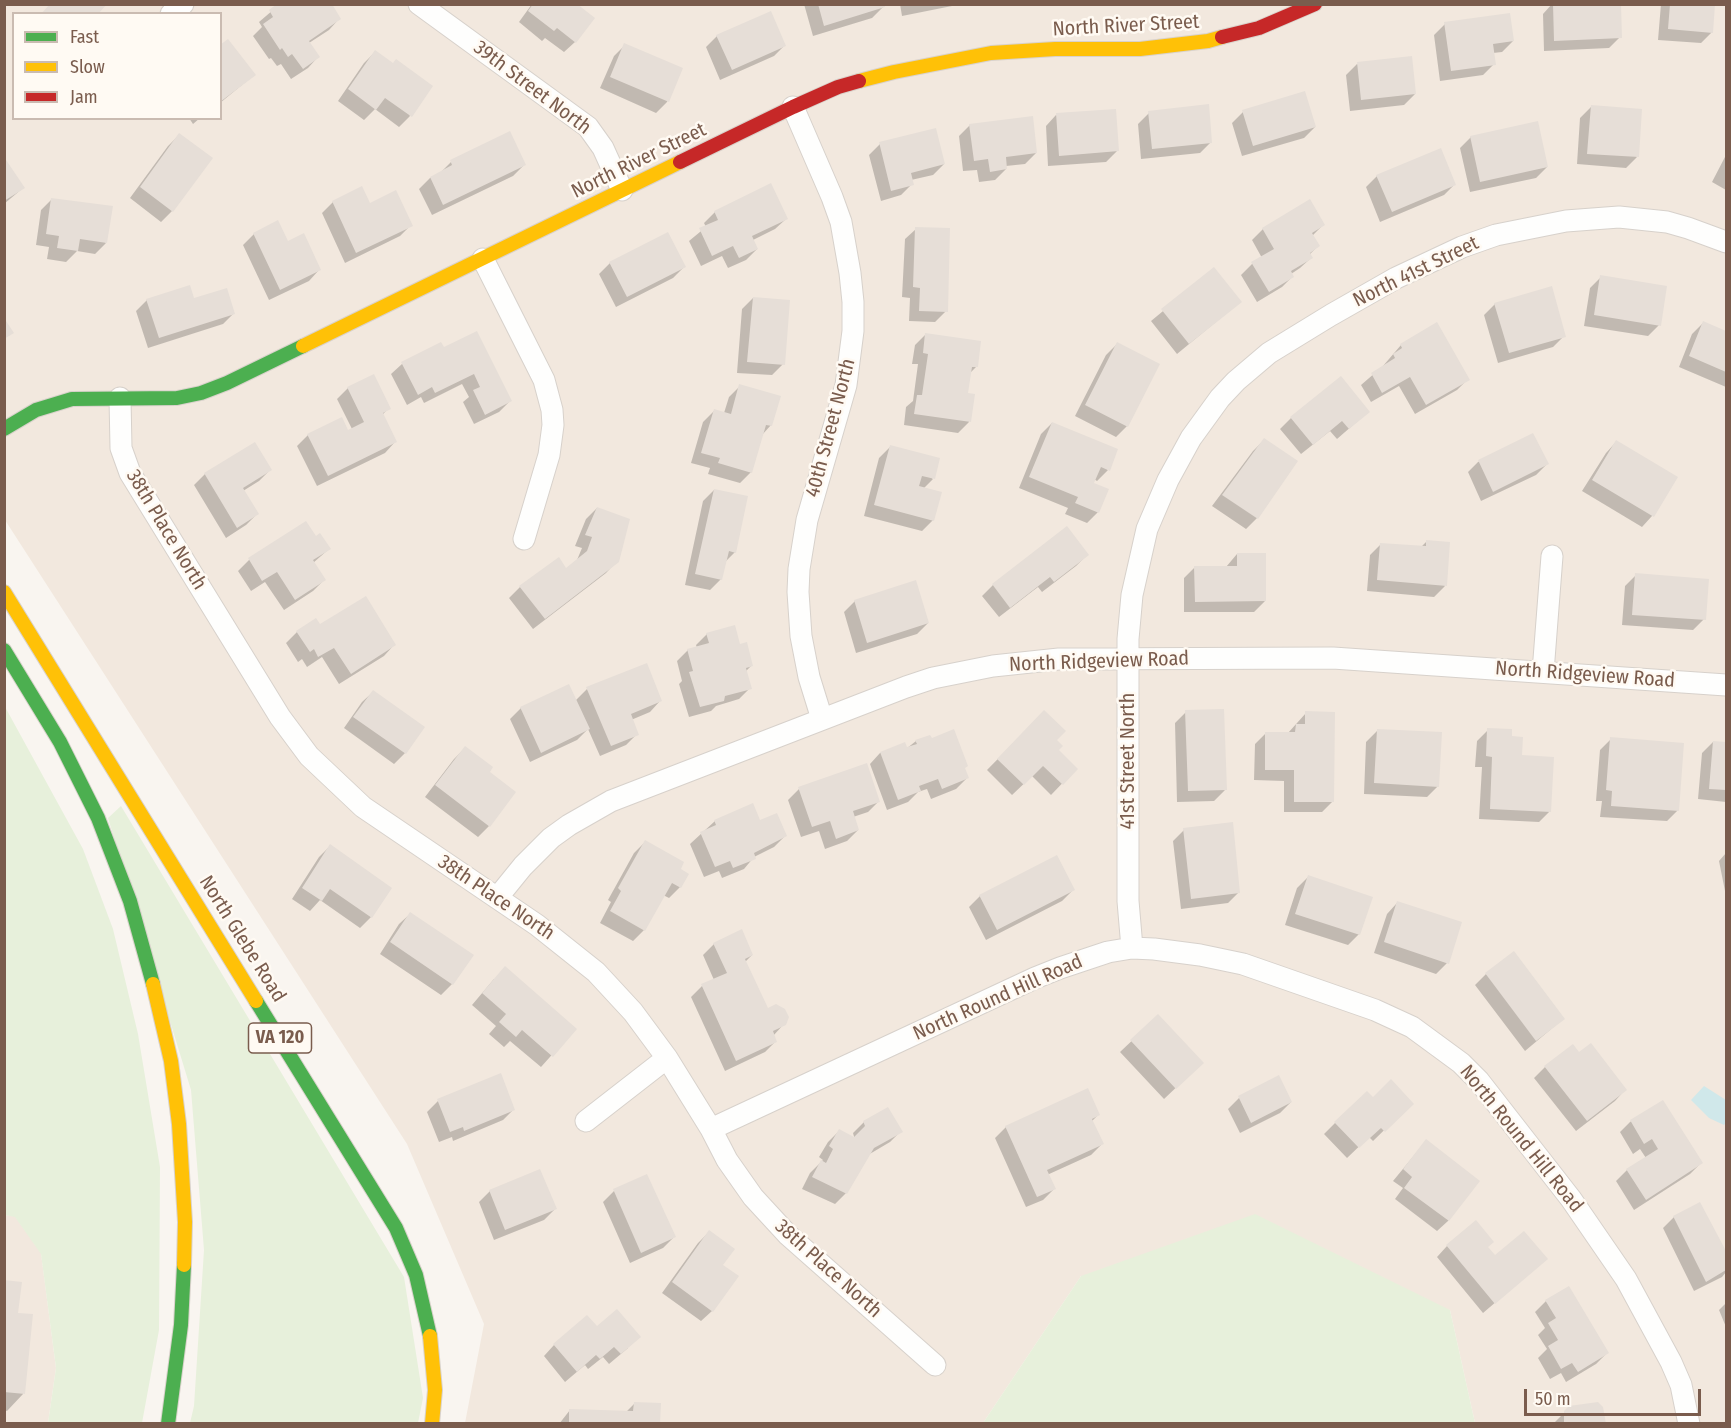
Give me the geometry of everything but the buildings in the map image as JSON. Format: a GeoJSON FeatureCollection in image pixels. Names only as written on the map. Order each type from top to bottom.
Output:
{"type":"FeatureCollection","features":[{"type":"Feature","properties":{"kind":"main road","name":"North River Street"},"geometry":{"type":"LineString","coordinates":[[4,429],[36,410],[61,402],[86,398],[177,398],[212,389],[815,96],[866,79],[958,58],[1024,51],[1140,49],[1191,44],[1259,28],[1316,4]]}},
{"type":"Feature","properties":{"kind":"main road","name":"North Glebe Road"},"geometry":{"type":"LineString","coordinates":[[4,592],[396,1228],[416,1275],[429,1326],[435,1390],[432,1424]]}},
{"type":"Feature","properties":{"kind":"main road"},"geometry":{"type":"LineString","coordinates":[[4,650],[60,742],[98,818],[139,931],[163,1023],[171,1061],[179,1124],[185,1222],[182,1325],[168,1424]]}},
{"type":"Feature","properties":{"kind":"street","name":"39th Street North"},"geometry":{"type":"LineString","coordinates":[[419,4],[588,127],[603,148],[622,190]]}},
{"type":"Feature","properties":{"kind":"street","name":"40th Street North"},"geometry":{"type":"LineString","coordinates":[[793,107],[841,222],[853,302],[851,359],[846,385],[810,510],[799,569],[801,636],[809,677],[822,719]]}},
{"type":"Feature","properties":{"kind":"street","name":"North 41st Street"},"geometry":{"type":"LineString","coordinates":[[1289,341],[1362,297],[1429,262],[1496,235],[1536,226],[1593,218],[1635,218],[1666,222],[1726,242]]}},
{"type":"Feature","properties":{"kind":"street"},"geometry":{"type":"LineString","coordinates":[[483,259],[544,380],[552,410],[553,432],[549,455],[524,539]]}},
{"type":"Feature","properties":{"kind":"street","name":"41st Street North"},"geometry":{"type":"LineString","coordinates":[[1132,948],[1128,901],[1128,659],[1130,616],[1136,572],[1147,529],[1168,480],[1191,438],[1220,398],[1254,364],[1289,341]]}},
{"type":"Feature","properties":{"kind":"street","name":"38th Place North"},"geometry":{"type":"LineString","coordinates":[[120,398],[121,447],[130,473],[293,737],[325,773],[363,807],[556,939],[596,972],[633,1012],[667,1058],[738,1178],[769,1216],[813,1258],[935,1365]]}},
{"type":"Feature","properties":{"kind":"street"},"geometry":{"type":"LineString","coordinates":[[1543,672],[1551,556]]}},
{"type":"Feature","properties":{"kind":"street","name":"North Ridgeview Road"},"geometry":{"type":"LineString","coordinates":[[497,898],[551,838],[588,813],[633,791],[906,687],[962,671],[1036,661],[1333,658],[1726,685]]}},
{"type":"Feature","properties":{"kind":"street","name":"North Round Hill Road"},"geometry":{"type":"LineString","coordinates":[[711,1129],[1035,978],[1108,952],[1132,948],[1178,951],[1266,971],[1375,1010],[1412,1027],[1461,1063],[1486,1090],[1571,1199],[1626,1279],[1681,1385],[1689,1424]]}},
{"type":"Feature","properties":{"kind":"street"},"geometry":{"type":"LineString","coordinates":[[586,1121],[667,1058]]}},
{"type":"Feature","properties":{"kind":"shaded area"},"geometry":{"type":"Polygon","coordinates":[[[5,5],[1726,5],[1726,1423],[1475,1423],[1450,1310],[1081,1276],[983,1423],[465,1423],[484,1324],[407,1144],[5,520],[5,5]]]}},
{"type":"Feature","properties":{"kind":"shaded area"},"geometry":{"type":"Polygon","coordinates":[[[4,1215],[15,1216],[41,1253],[56,1368],[48,1423],[5,1423],[4,1215]]]}},
{"type":"Feature","properties":{"kind":"green space"},"geometry":{"type":"Polygon","coordinates":[[[4,705],[83,849],[113,929],[138,1034],[160,1167],[159,1330],[142,1423],[48,1423],[56,1368],[41,1254],[15,1217],[5,1215],[4,705]]]}},
{"type":"Feature","properties":{"kind":"green space"},"geometry":{"type":"Polygon","coordinates":[[[121,806],[404,1277],[423,1398],[418,1423],[190,1423],[194,1406],[204,1250],[191,1090],[108,818],[121,806]]]}},
{"type":"Feature","properties":{"kind":"green space"},"geometry":{"type":"Polygon","coordinates":[[[1255,1214],[1450,1310],[1475,1423],[983,1423],[1081,1276],[1255,1214]]]}},
{"type":"Feature","properties":{"kind":"water"},"geometry":{"type":"Polygon","coordinates":[[[1704,1086],[1726,1100],[1726,1123],[1724,1125],[1709,1118],[1691,1100],[1704,1086]]]}},
{"type":"Feature","properties":{"kind":"traffic: fast"},"geometry":{"type":"LineString","coordinates":[[4,429],[36,410],[72,399],[177,398],[201,393],[303,346]]}},
{"type":"Feature","properties":{"kind":"traffic: fast"},"geometry":{"type":"LineString","coordinates":[[4,650],[60,742],[98,818],[130,901],[153,984]]}},
{"type":"Feature","properties":{"kind":"traffic: fast"},"geometry":{"type":"LineString","coordinates":[[256,1001],[396,1228],[416,1275],[430,1336]]}},
{"type":"Feature","properties":{"kind":"traffic: fast"},"geometry":{"type":"LineString","coordinates":[[168,1424],[181,1325],[184,1265]]}},
{"type":"Feature","properties":{"kind":"traffic: slow"},"geometry":{"type":"LineString","coordinates":[[859,81],[991,53],[1055,49],[1140,49],[1208,41],[1222,37]]}},
{"type":"Feature","properties":{"kind":"traffic: slow"},"geometry":{"type":"LineString","coordinates":[[303,346],[680,162]]}},
{"type":"Feature","properties":{"kind":"traffic: slow"},"geometry":{"type":"LineString","coordinates":[[4,592],[256,1001]]}},
{"type":"Feature","properties":{"kind":"traffic: slow"},"geometry":{"type":"LineString","coordinates":[[153,984],[171,1061],[179,1124],[185,1222],[184,1265]]}},
{"type":"Feature","properties":{"kind":"traffic: slow"},"geometry":{"type":"LineString","coordinates":[[430,1336],[435,1390],[432,1424]]}},
{"type":"Feature","properties":{"kind":"traffic: jam"},"geometry":{"type":"LineString","coordinates":[[1222,37],[1259,28],[1315,4]]}},
{"type":"Feature","properties":{"kind":"traffic: jam"},"geometry":{"type":"LineString","coordinates":[[680,162],[793,107],[838,87],[859,81]]}}]}
